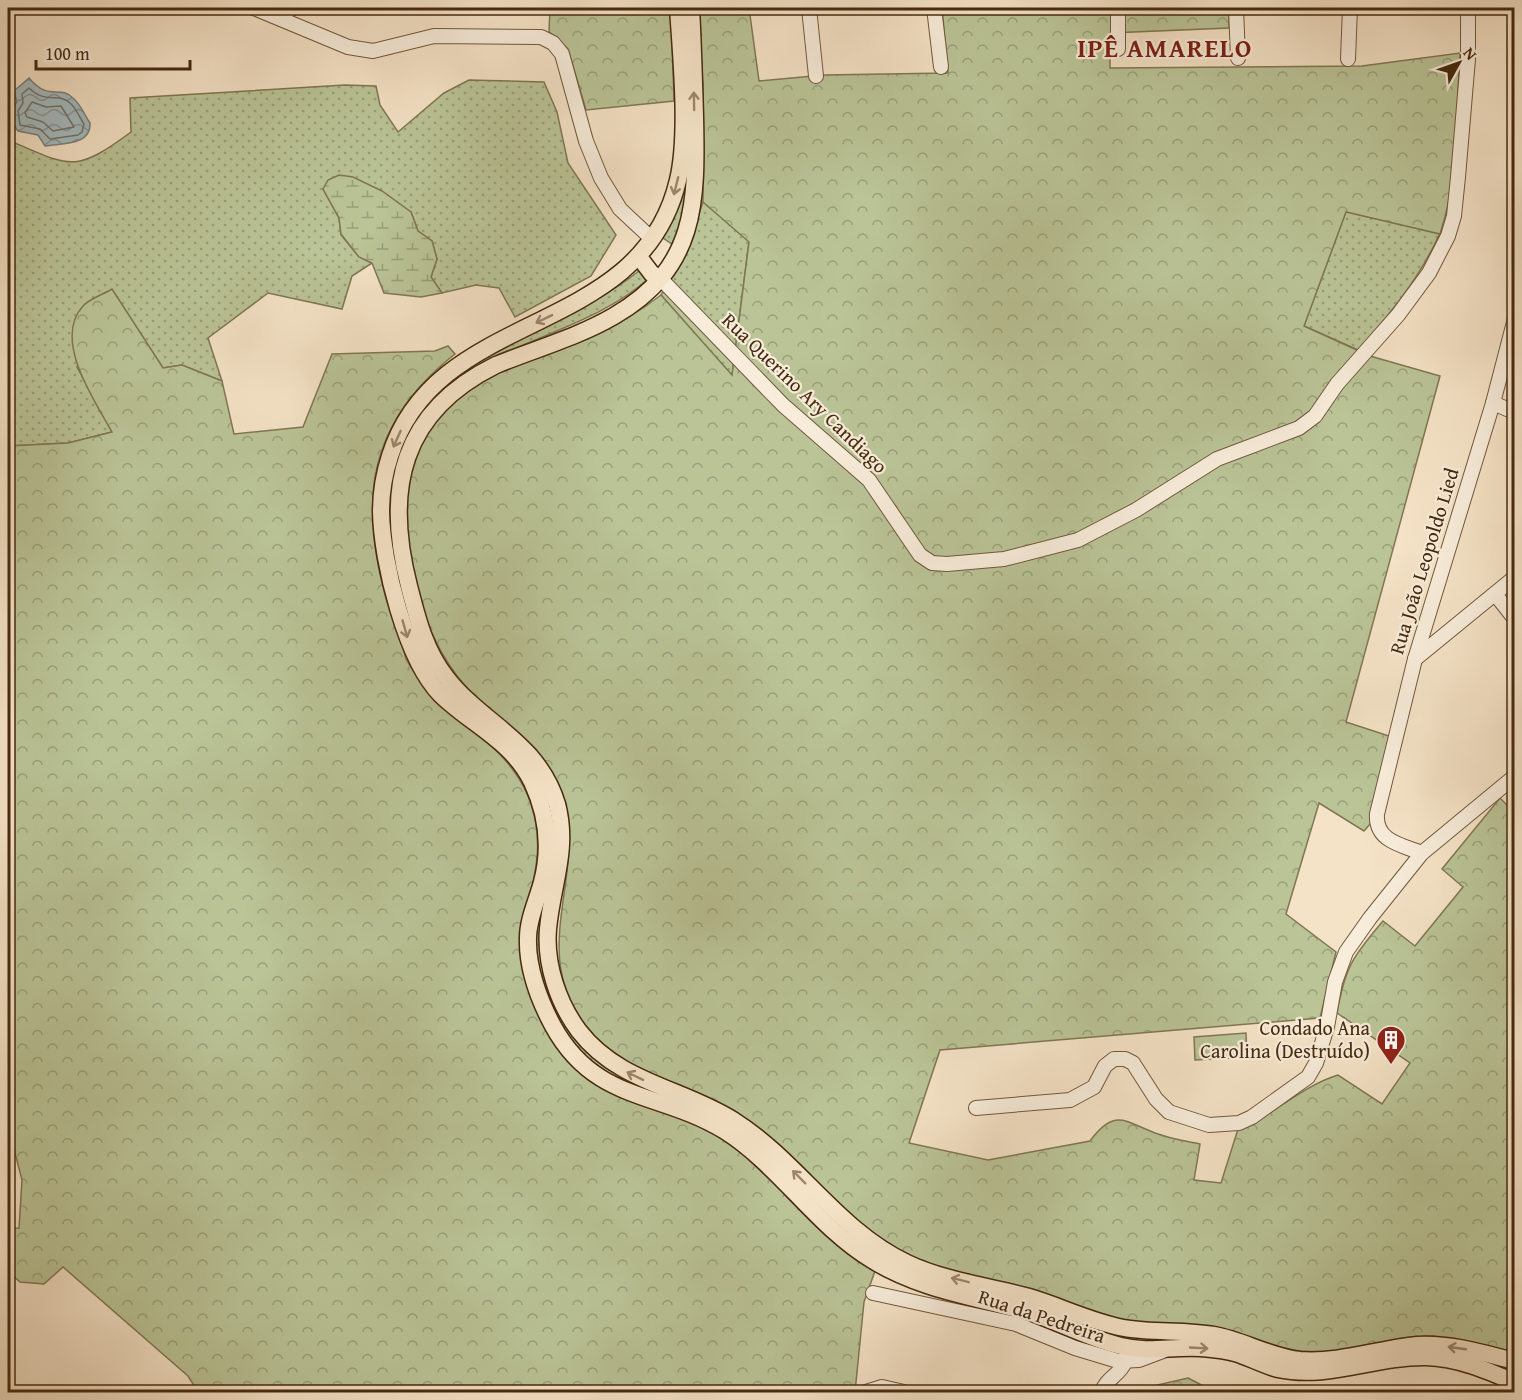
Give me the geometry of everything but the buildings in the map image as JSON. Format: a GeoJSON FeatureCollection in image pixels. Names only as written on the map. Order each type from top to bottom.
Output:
{"type":"FeatureCollection","features":[{"type":"Feature","properties":{"kind":"main road"},"geometry":{"type":"LineString","coordinates":[[678,8],[681,166],[674,197],[652,239],[639,257],[623,272],[591,296],[473,354],[440,378],[406,420],[396,439],[384,478],[381,512],[386,551],[403,622],[418,665],[437,691],[512,753],[530,779],[543,811],[547,860],[528,933],[531,965],[545,1011],[565,1046],[591,1072],[622,1090],[691,1114],[728,1133],[761,1159],[843,1239],[872,1260],[912,1281],[1040,1316],[1081,1343],[1139,1350],[1163,1351],[1196,1348],[1233,1352],[1279,1369],[1309,1372],[1426,1357],[1477,1366],[1515,1382]]}},
{"type":"Feature","properties":{"kind":"main road"},"geometry":{"type":"LineString","coordinates":[[691,8],[696,181],[688,231],[675,257],[646,293],[614,316],[479,373],[449,396],[435,410],[414,439],[406,460],[397,501],[401,557],[413,603],[433,659],[458,691],[510,734],[532,758],[549,783],[556,804],[562,829],[562,861],[549,921],[548,941],[552,972],[563,1005],[578,1029],[603,1057],[639,1078],[700,1103],[744,1128],[783,1161],[852,1229],[909,1264],[1068,1309],[1121,1327],[1225,1337],[1280,1357],[1327,1360],[1419,1345],[1467,1349],[1515,1361]]}},
{"type":"Feature","properties":{"kind":"main road"},"geometry":{"type":"LineString","coordinates":[[652,239],[667,248],[675,257]]}},
{"type":"Feature","properties":{"kind":"main road"},"geometry":{"type":"LineString","coordinates":[[639,257],[652,274],[660,278]]}},
{"type":"Feature","properties":{"kind":"main road"},"geometry":{"type":"LineString","coordinates":[[1081,1343],[1099,1334],[1155,1342],[1168,1341],[1186,1333]]}},
{"type":"Feature","properties":{"kind":"street"},"geometry":{"type":"LineString","coordinates":[[254,8],[348,47],[373,51],[434,36],[541,37],[553,43],[562,54],[568,70],[586,141],[601,178],[620,209],[652,239]]}},
{"type":"Feature","properties":{"kind":"street"},"geometry":{"type":"LineString","coordinates":[[274,16],[293,8]]}},
{"type":"Feature","properties":{"kind":"street"},"geometry":{"type":"LineString","coordinates":[[809,8],[816,76]]}},
{"type":"Feature","properties":{"kind":"street"},"geometry":{"type":"LineString","coordinates":[[934,8],[941,67]]}},
{"type":"Feature","properties":{"kind":"street"},"geometry":{"type":"LineString","coordinates":[[1118,8],[1118,49]]}},
{"type":"Feature","properties":{"kind":"street"},"geometry":{"type":"LineString","coordinates":[[1236,8],[1238,58]]}},
{"type":"Feature","properties":{"kind":"street"},"geometry":{"type":"LineString","coordinates":[[1348,58],[1350,8]]}},
{"type":"Feature","properties":{"kind":"street","name":"Rua Querino Ary Candiago"},"geometry":{"type":"LineString","coordinates":[[660,278],[783,405],[870,480],[920,555],[932,563],[1004,559],[1078,540],[1136,510],[1217,459],[1299,428],[1314,416],[1337,384],[1398,315],[1429,273],[1441,254],[1454,216],[1468,59],[1468,8]]}},
{"type":"Feature","properties":{"kind":"street","name":"Rua João Leopoldo Lied"},"geometry":{"type":"LineString","coordinates":[[1422,853],[1382,835],[1376,825],[1377,814],[1415,659],[1493,403],[1515,322]]}},
{"type":"Feature","properties":{"kind":"street"},"geometry":{"type":"LineString","coordinates":[[1493,403],[1515,412]]}},
{"type":"Feature","properties":{"kind":"street"},"geometry":{"type":"LineString","coordinates":[[1415,659],[1515,578]]}},
{"type":"Feature","properties":{"kind":"street"},"geometry":{"type":"LineString","coordinates":[[1495,594],[1515,618]]}},
{"type":"Feature","properties":{"kind":"street"},"geometry":{"type":"LineString","coordinates":[[976,1108],[1070,1100],[1094,1087],[1105,1066],[1114,1059],[1125,1059],[1133,1063],[1156,1099],[1176,1115],[1209,1125],[1222,1126],[1239,1123],[1252,1117],[1308,1077],[1321,1045],[1335,982],[1346,952],[1422,853],[1515,777]]}},
{"type":"Feature","properties":{"kind":"street","name":"Rua da Pedreira"},"geometry":{"type":"LineString","coordinates":[[873,1293],[1016,1324],[1081,1343],[1125,1362],[1139,1360],[1163,1351]]}},
{"type":"Feature","properties":{"kind":"street"},"geometry":{"type":"LineString","coordinates":[[1102,1392],[1106,1382],[1122,1368],[1125,1362]]}},
{"type":"Feature","properties":{"kind":"street"},"geometry":{"type":"LineString","coordinates":[[866,1392],[882,1387],[904,1392]]}},
{"type":"Feature","properties":{"kind":"green space"},"geometry":{"type":"Polygon","coordinates":[[[550,8],[671,8],[674,101],[586,110],[568,49],[549,32],[550,8]]]}},
{"type":"Feature","properties":{"kind":"green space"},"geometry":{"type":"Polygon","coordinates":[[[698,8],[749,8],[759,81],[824,75],[948,73],[942,8],[1229,8],[1229,28],[1110,33],[1110,68],[1362,66],[1460,53],[1454,168],[1440,234],[1346,212],[1304,326],[1370,356],[1440,376],[1346,722],[1389,736],[1371,823],[1364,831],[1319,803],[1286,914],[1336,952],[1320,1018],[940,1050],[909,1143],[988,1160],[1090,1141],[1107,1124],[1122,1120],[1163,1136],[1200,1144],[1194,1180],[1221,1183],[1238,1129],[1324,1080],[1338,1075],[1382,1104],[1410,1063],[1337,1013],[1347,973],[1357,953],[1383,921],[1415,946],[1463,887],[1442,869],[1500,798],[1514,812],[1514,1355],[1460,1340],[1432,1336],[1404,1338],[1331,1352],[1286,1351],[1120,1320],[934,1266],[897,1251],[616,1055],[595,1037],[569,998],[561,970],[559,943],[568,860],[569,831],[564,802],[557,783],[536,752],[467,688],[448,663],[432,634],[419,601],[410,566],[406,530],[407,495],[413,463],[426,434],[441,414],[458,398],[477,384],[498,373],[607,329],[635,314],[661,295],[732,375],[749,242],[703,202],[703,86],[698,8]]]}},
{"type":"Feature","properties":{"kind":"green space"},"geometry":{"type":"Polygon","coordinates":[[[469,80],[544,82],[557,112],[568,163],[616,235],[591,276],[515,317],[499,288],[476,285],[442,293],[431,277],[437,259],[432,241],[418,231],[411,212],[323,189],[339,218],[341,235],[359,257],[372,263],[352,276],[342,309],[268,293],[208,338],[222,381],[182,365],[163,368],[112,290],[77,367],[112,432],[68,443],[8,446],[8,140],[45,156],[71,162],[96,155],[131,132],[130,98],[345,85],[376,86],[380,105],[398,132],[444,93],[469,80]]]}},
{"type":"Feature","properties":{"kind":"green space"},"geometry":{"type":"Polygon","coordinates":[[[690,163],[683,218],[672,244],[660,236],[690,163]]]}},
{"type":"Feature","properties":{"kind":"green space"},"geometry":{"type":"Polygon","coordinates":[[[339,175],[353,177],[382,191],[411,212],[418,231],[432,241],[437,259],[431,277],[442,293],[421,297],[384,293],[372,263],[359,257],[341,234],[339,218],[323,189],[328,180],[339,175]]]}},
{"type":"Feature","properties":{"kind":"green space"},"geometry":{"type":"Polygon","coordinates":[[[703,202],[749,241],[732,376],[661,295],[684,256],[703,202]]]}},
{"type":"Feature","properties":{"kind":"green space"},"geometry":{"type":"Polygon","coordinates":[[[1346,211],[1440,233],[1404,295],[1358,350],[1304,326],[1346,211]]]}},
{"type":"Feature","properties":{"kind":"green space"},"geometry":{"type":"Polygon","coordinates":[[[640,270],[649,278],[620,300],[588,317],[488,361],[458,379],[432,402],[412,431],[404,448],[397,465],[392,492],[391,521],[399,571],[414,625],[424,650],[446,687],[514,747],[525,759],[534,771],[540,782],[553,817],[556,854],[544,914],[542,949],[544,967],[555,1002],[571,1030],[590,1052],[612,1068],[636,1081],[712,1115],[738,1131],[782,1168],[844,1227],[866,1245],[890,1260],[930,1278],[1028,1302],[1105,1329],[1160,1338],[1094,1329],[1087,1331],[1034,1308],[932,1283],[897,1269],[848,1237],[754,1146],[723,1126],[609,1076],[585,1057],[564,1031],[544,987],[536,961],[534,943],[535,925],[548,886],[554,848],[552,824],[545,799],[531,768],[518,752],[454,700],[427,669],[420,657],[406,616],[394,561],[389,505],[393,477],[400,450],[411,425],[426,402],[446,381],[490,352],[600,298],[640,270]]]}},
{"type":"Feature","properties":{"kind":"green space"},"geometry":{"type":"Polygon","coordinates":[[[112,289],[163,368],[182,365],[222,381],[234,434],[303,427],[332,354],[435,351],[448,346],[455,354],[434,372],[400,412],[379,458],[374,483],[375,538],[406,659],[434,696],[503,757],[517,775],[528,796],[536,824],[537,852],[534,879],[521,938],[536,980],[575,1068],[611,1091],[690,1121],[728,1140],[832,1239],[875,1271],[864,1302],[855,1392],[198,1392],[188,1376],[63,1267],[44,1284],[20,1282],[8,1271],[8,1229],[19,1228],[22,1180],[12,1141],[8,1140],[8,446],[68,443],[112,432],[87,387],[74,353],[72,336],[75,320],[83,306],[112,289]]]}},
{"type":"Feature","properties":{"kind":"green space"},"geometry":{"type":"Polygon","coordinates":[[[1246,1033],[1247,1057],[1195,1060],[1194,1037],[1246,1033]]]}},
{"type":"Feature","properties":{"kind":"green space"},"geometry":{"type":"Polygon","coordinates":[[[1188,1378],[1215,1392],[1156,1392],[1157,1385],[1188,1378]]]}},
{"type":"Feature","properties":{"kind":"water"},"geometry":{"type":"Polygon","coordinates":[[[29,78],[43,90],[64,92],[76,101],[90,123],[86,136],[74,142],[45,146],[38,135],[18,131],[13,124],[12,116],[17,102],[14,91],[29,78]]]}},
{"type":"Feature","properties":{"kind":"place","name":"Condado Ana Carolina (Destruído)"},"geometry":{"type":"Point","coordinates":[1391,1066]}},
{"type":"Feature","properties":{"kind":"district","name":"IPÊ AMARELO"},"geometry":{"type":"Point","coordinates":[1165,48]}}]}
